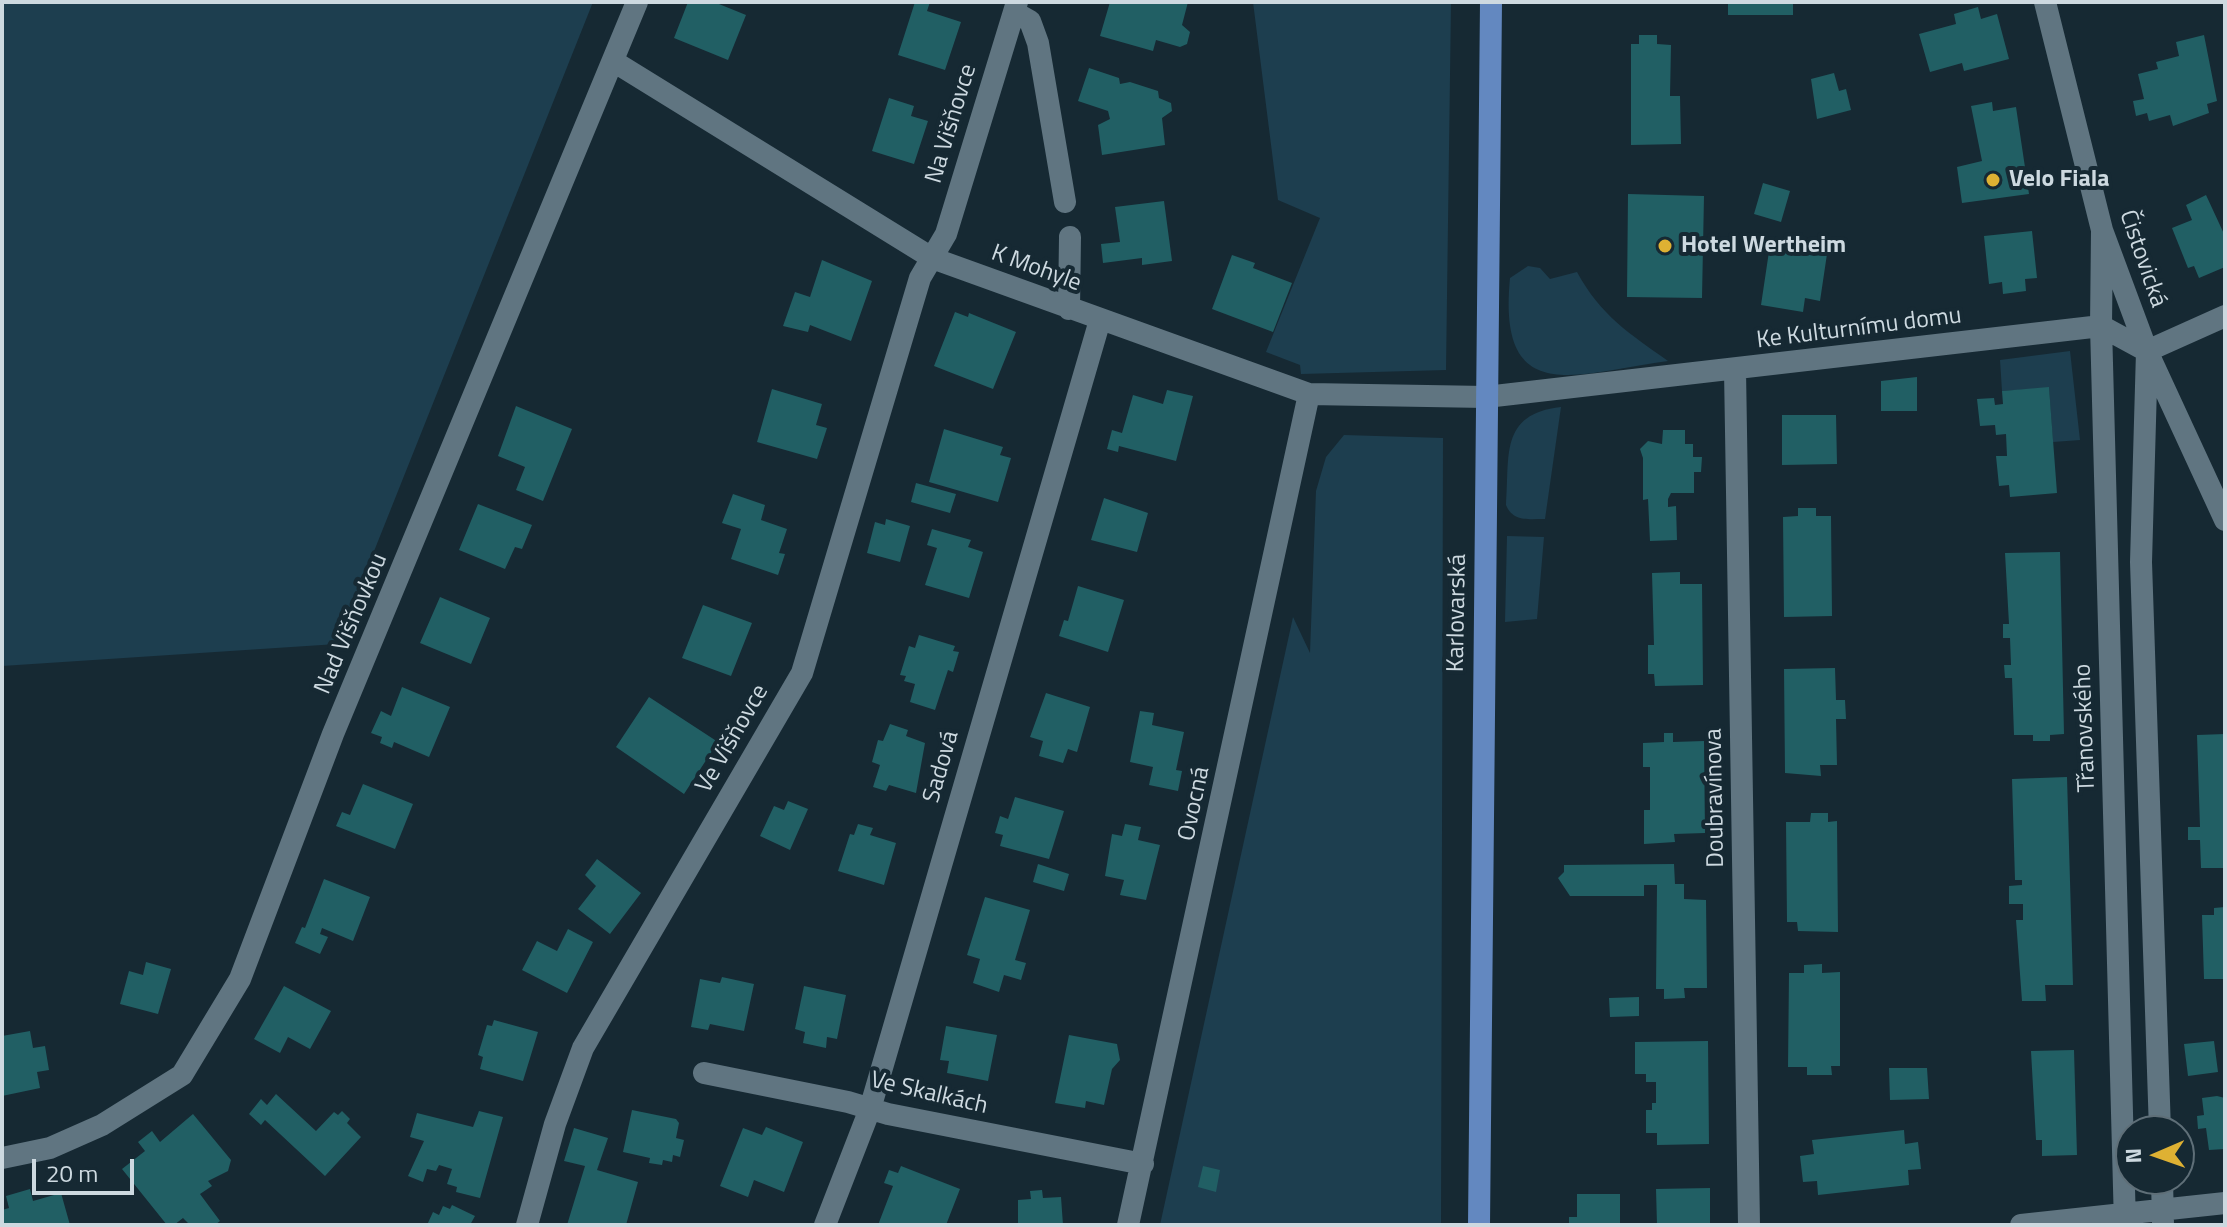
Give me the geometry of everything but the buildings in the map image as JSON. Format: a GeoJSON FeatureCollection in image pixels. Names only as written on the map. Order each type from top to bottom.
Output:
{"type":"FeatureCollection","features":[{"type":"Feature","properties":{"kind":"main road","name":"Karlovarská"},"geometry":{"type":"LineString","coordinates":[[1479,1225],[1491,2]]}},
{"type":"Feature","properties":{"kind":"street","name":"Nad Višňovkou"},"geometry":{"type":"LineString","coordinates":[[2,1158],[50,1148],[102,1125],[182,1075],[240,979],[333,734],[637,2]]}},
{"type":"Feature","properties":{"kind":"street","name":"Čistovická"},"geometry":{"type":"LineString","coordinates":[[2045,2],[2102,230],[2147,351],[2225,520]]}},
{"type":"Feature","properties":{"kind":"street"},"geometry":{"type":"LineString","coordinates":[[1016,7],[1030,21],[1038,43],[1065,202]]}},
{"type":"Feature","properties":{"kind":"street","name":"Na Višňovce"},"geometry":{"type":"LineString","coordinates":[[932,258],[946,234],[1016,7]]}},
{"type":"Feature","properties":{"kind":"street","name":"K Mohyle"},"geometry":{"type":"LineString","coordinates":[[613,61],[932,258],[1309,394],[1486,397]]}},
{"type":"Feature","properties":{"kind":"street","name":"Třanovského"},"geometry":{"type":"LineString","coordinates":[[2102,230],[2101,326],[2125,1219]]}},
{"type":"Feature","properties":{"kind":"street"},"geometry":{"type":"LineString","coordinates":[[1069,309],[1070,237]]}},
{"type":"Feature","properties":{"kind":"street","name":"Ve Višňovce"},"geometry":{"type":"LineString","coordinates":[[527,1225],[555,1124],[583,1048],[802,673],[920,278],[932,258]]}},
{"type":"Feature","properties":{"kind":"street"},"geometry":{"type":"LineString","coordinates":[[2147,351],[2225,316]]}},
{"type":"Feature","properties":{"kind":"street","name":"Sadová"},"geometry":{"type":"LineString","coordinates":[[825,1225],[870,1109],[1100,320]]}},
{"type":"Feature","properties":{"kind":"street","name":"Ke Kulturnímu domu"},"geometry":{"type":"LineString","coordinates":[[1486,397],[2101,326]]}},
{"type":"Feature","properties":{"kind":"street"},"geometry":{"type":"LineString","coordinates":[[2101,326],[2147,351]]}},
{"type":"Feature","properties":{"kind":"street"},"geometry":{"type":"LineString","coordinates":[[2147,351],[2141,562],[2159,1115]]}},
{"type":"Feature","properties":{"kind":"street","name":"Doubravínova"},"geometry":{"type":"LineString","coordinates":[[1735,370],[1749,1225]]}},
{"type":"Feature","properties":{"kind":"street","name":"Ovocná"},"geometry":{"type":"LineString","coordinates":[[1128,1225],[1309,394]]}},
{"type":"Feature","properties":{"kind":"street","name":"Ve Skalkách"},"geometry":{"type":"LineString","coordinates":[[704,1073],[1143,1164]]}},
{"type":"Feature","properties":{"kind":"street"},"geometry":{"type":"LineString","coordinates":[[2162,1195],[2163,1217]]}},
{"type":"Feature","properties":{"kind":"street"},"geometry":{"type":"LineString","coordinates":[[2021,1225],[2163,1217],[2225,1203]]}},
{"type":"Feature","properties":{"kind":"shaded area"},"geometry":{"type":"Polygon","coordinates":[[[2,2],[593,2],[337,644],[2,666],[2,2]]]}},
{"type":"Feature","properties":{"kind":"shaded area"},"geometry":{"type":"Polygon","coordinates":[[[1253,2],[1451,2],[1446,370],[1301,374],[1300,365],[1266,352],[1320,218],[1278,200],[1253,2]]]}},
{"type":"Feature","properties":{"kind":"shaded area"},"geometry":{"type":"Polygon","coordinates":[[[1528,266],[1540,268],[1550,279],[1577,272],[1606,312],[1668,361],[1575,375],[1550,374],[1531,365],[1517,348],[1509,320],[1510,278],[1528,266]]]}},
{"type":"Feature","properties":{"kind":"shaded area"},"geometry":{"type":"Polygon","coordinates":[[[2070,351],[2080,440],[2053,442],[2049,388],[2002,391],[2000,360],[2070,351]]]}},
{"type":"Feature","properties":{"kind":"shaded area"},"geometry":{"type":"Polygon","coordinates":[[[1561,407],[1545,519],[1517,517],[1506,505],[1512,440],[1517,428],[1527,418],[1561,407]]]}},
{"type":"Feature","properties":{"kind":"shaded area"},"geometry":{"type":"Polygon","coordinates":[[[1344,435],[1443,438],[1441,1225],[1160,1225],[1293,617],[1310,653],[1316,491],[1326,457],[1344,435]]]}},
{"type":"Feature","properties":{"kind":"shaded area"},"geometry":{"type":"Polygon","coordinates":[[[1507,536],[1544,537],[1537,619],[1505,622],[1507,536]]]}},
{"type":"Feature","properties":{"kind":"place","name":"Velo Fiala"},"geometry":{"type":"Point","coordinates":[1993,180]}},
{"type":"Feature","properties":{"kind":"place","name":"Hotel Wertheim"},"geometry":{"type":"Point","coordinates":[1665,246]}}]}
